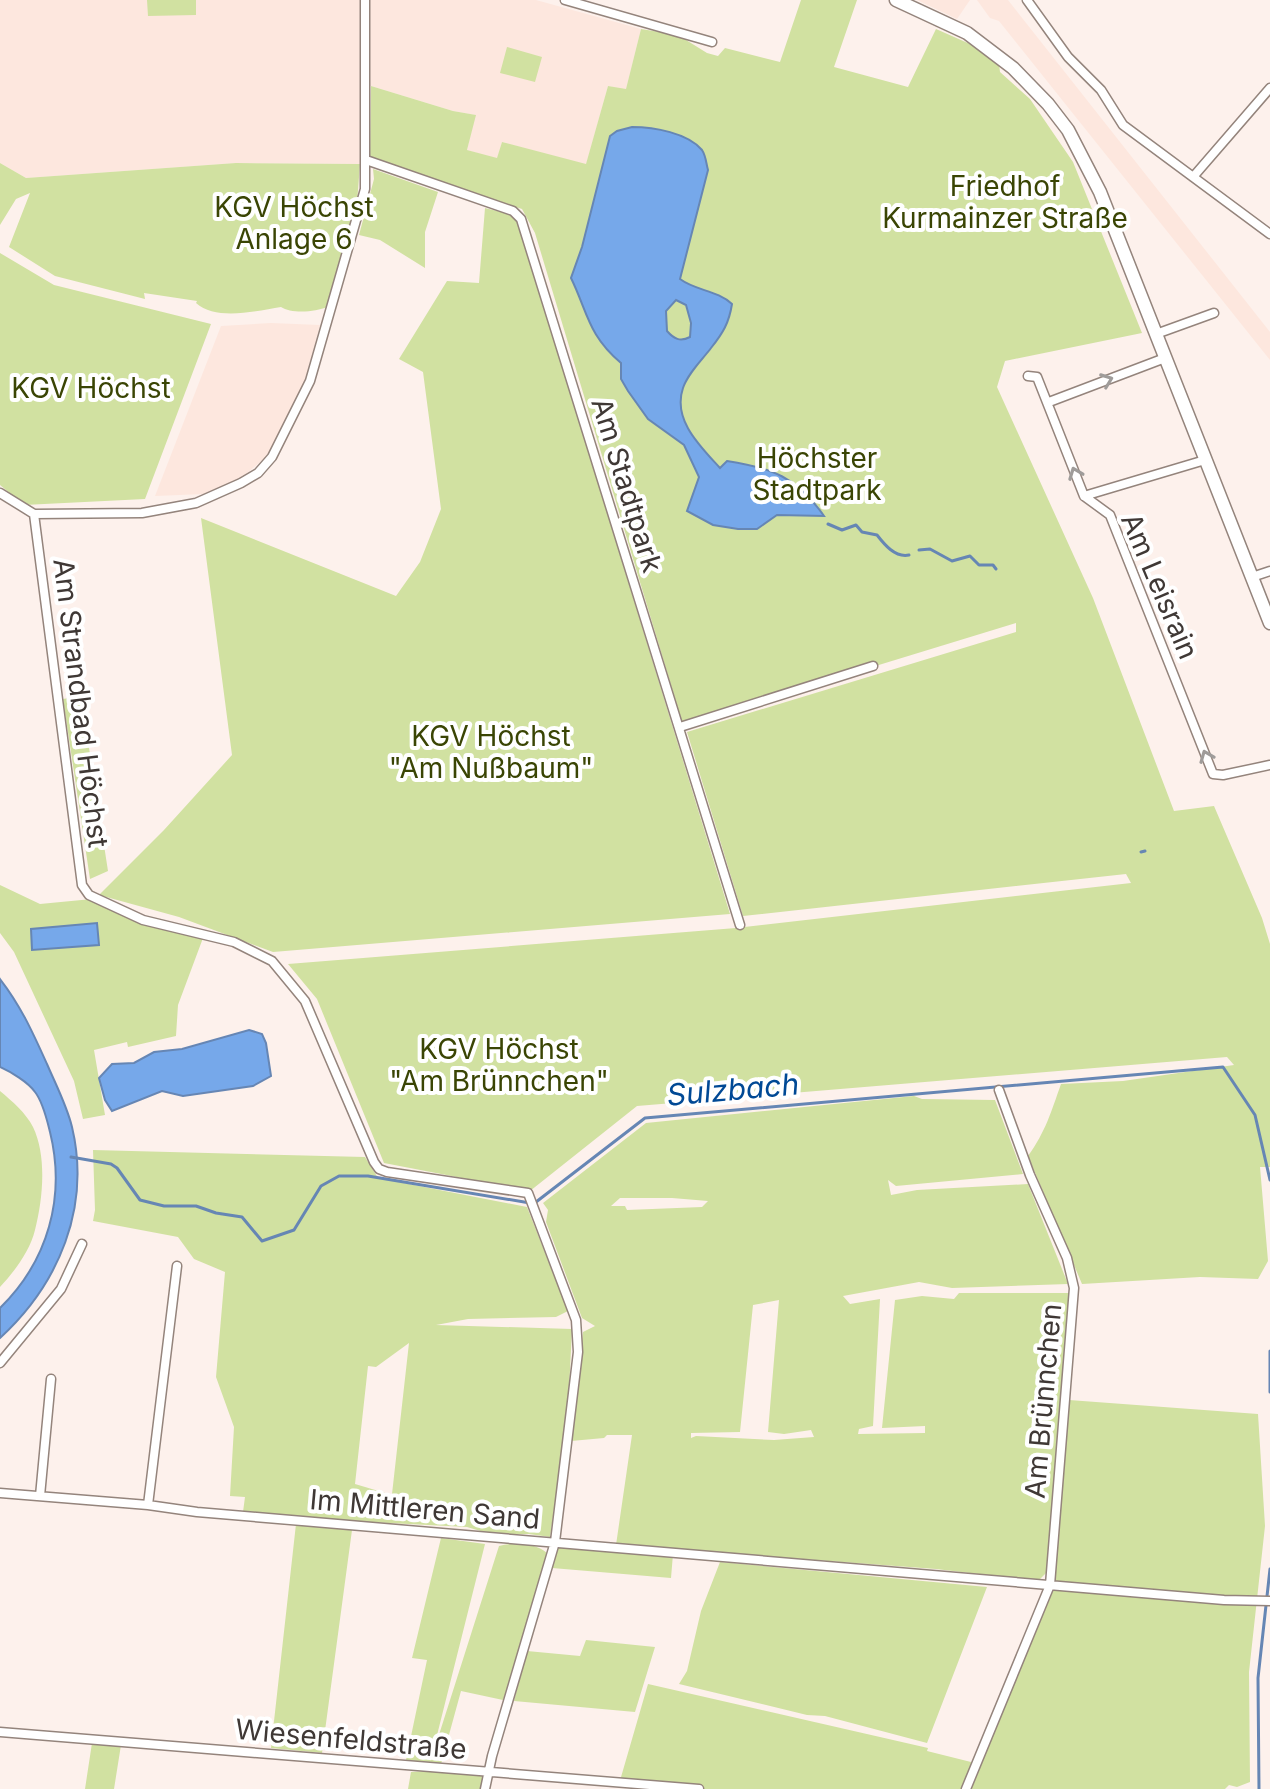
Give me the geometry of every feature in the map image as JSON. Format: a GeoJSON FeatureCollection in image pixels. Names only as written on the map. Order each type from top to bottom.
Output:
{"type":"FeatureCollection","features":[{"type":"Feature","properties":{"kind":"main road"},"geometry":{"type":"LineString","coordinates":[[896,0],[948,23],[986,46],[1029,84],[1062,121],[1077,144],[1100,192],[1270,623]]}},
{"type":"Feature","properties":{"kind":"street"},"geometry":{"type":"LineString","coordinates":[[0,493],[34,514],[142,513],[196,503],[241,483],[258,473],[270,460],[288,430],[310,381],[365,189],[365,0]]}},
{"type":"Feature","properties":{"kind":"street"},"geometry":{"type":"LineString","coordinates":[[565,0],[712,42]]}},
{"type":"Feature","properties":{"kind":"street"},"geometry":{"type":"LineString","coordinates":[[1026,0],[1073,63],[1101,90],[1123,125],[1270,234]]}},
{"type":"Feature","properties":{"kind":"street"},"geometry":{"type":"LineString","coordinates":[[1193,177],[1270,88]]}},
{"type":"Feature","properties":{"kind":"street","name":"Am Stadtpark"},"geometry":{"type":"LineString","coordinates":[[366,160],[513,211],[521,219],[740,925]]}},
{"type":"Feature","properties":{"kind":"street"},"geometry":{"type":"LineString","coordinates":[[1156,334],[1214,313]]}},
{"type":"Feature","properties":{"kind":"street"},"geometry":{"type":"LineString","coordinates":[[1049,402],[1165,358]]}},
{"type":"Feature","properties":{"kind":"street","name":"Am Leisrain"},"geometry":{"type":"LineString","coordinates":[[1028,376],[1037,377],[1049,402],[1084,496],[1110,515],[1213,774],[1223,775],[1270,765]]}},
{"type":"Feature","properties":{"kind":"street"},"geometry":{"type":"LineString","coordinates":[[1084,496],[1205,460]]}},
{"type":"Feature","properties":{"kind":"street","name":"Am Strandbad Höchst"},"geometry":{"type":"LineString","coordinates":[[34,514],[82,885],[89,895],[143,920],[234,942],[272,961],[305,1001],[379,1169],[528,1193],[533,1201],[578,1328],[578,1352],[555,1542]]}},
{"type":"Feature","properties":{"kind":"street"},"geometry":{"type":"LineString","coordinates":[[1252,577],[1270,571]]}},
{"type":"Feature","properties":{"kind":"street"},"geometry":{"type":"LineString","coordinates":[[680,727],[873,666]]}},
{"type":"Feature","properties":{"kind":"street","name":"Am Brünnchen"},"geometry":{"type":"LineString","coordinates":[[966,1789],[1050,1585],[1074,1288],[1067,1258],[1030,1175],[999,1090]]}},
{"type":"Feature","properties":{"kind":"street"},"geometry":{"type":"LineString","coordinates":[[0,1363],[61,1289],[82,1244]]}},
{"type":"Feature","properties":{"kind":"street"},"geometry":{"type":"LineString","coordinates":[[148,1505],[177,1266]]}},
{"type":"Feature","properties":{"kind":"street"},"geometry":{"type":"LineString","coordinates":[[40,1496],[51,1379]]}},
{"type":"Feature","properties":{"kind":"street","name":"Im Mittleren Sand"},"geometry":{"type":"LineString","coordinates":[[0,1493],[555,1542],[485,1789]]}},
{"type":"Feature","properties":{"kind":"street"},"geometry":{"type":"LineString","coordinates":[[555,1542],[1265,1601]]}},
{"type":"Feature","properties":{"kind":"street","name":"Wiesenfeldstraße"},"geometry":{"type":"LineString","coordinates":[[0,1732],[699,1789]]}},
{"type":"Feature","properties":{"kind":"shaded area"},"geometry":{"type":"Polygon","coordinates":[[[0,0],[536,0],[641,29],[626,90],[608,86],[586,165],[502,142],[497,159],[467,150],[475,115],[371,86],[361,86],[360,164],[236,163],[26,178],[0,163],[0,0]]]}},
{"type":"Feature","properties":{"kind":"shaded area"},"geometry":{"type":"Polygon","coordinates":[[[917,0],[970,0],[957,19],[917,0]]]}},
{"type":"Feature","properties":{"kind":"shaded area"},"geometry":{"type":"Polygon","coordinates":[[[977,0],[1008,0],[1270,332],[1270,360],[999,21],[990,18],[977,0]]]}},
{"type":"Feature","properties":{"kind":"shaded area"},"geometry":{"type":"Polygon","coordinates":[[[271,323],[320,325],[305,380],[265,458],[240,479],[204,494],[155,496],[221,326],[271,323]]]}},
{"type":"Feature","properties":{"kind":"green space"},"geometry":{"type":"Polygon","coordinates":[[[147,0],[196,0],[196,15],[148,16],[147,0]]]}},
{"type":"Feature","properties":{"kind":"green space"},"geometry":{"type":"Polygon","coordinates":[[[801,0],[857,0],[834,67],[908,87],[936,29],[970,44],[999,64],[1000,72],[1030,99],[1073,162],[1142,333],[1005,361],[997,387],[1093,598],[1174,811],[1214,806],[1270,944],[1270,1167],[1260,1167],[1268,1261],[1258,1279],[1200,1277],[1082,1284],[1028,1156],[1044,1130],[1061,1084],[1123,1081],[1234,1065],[1227,1057],[637,1106],[530,1191],[384,1163],[317,999],[288,964],[736,928],[1131,883],[1126,874],[743,916],[687,732],[1016,632],[1016,623],[683,725],[535,233],[522,209],[370,159],[371,86],[476,115],[467,150],[497,158],[502,142],[586,164],[608,86],[626,89],[641,29],[678,35],[707,53],[718,56],[725,48],[780,62],[801,0]]]}},
{"type":"Feature","properties":{"kind":"green space"},"geometry":{"type":"Polygon","coordinates":[[[507,47],[542,57],[535,82],[500,73],[507,47]]]}},
{"type":"Feature","properties":{"kind":"green space","name":"KGV Höchst Anlage 6"},"geometry":{"type":"Polygon","coordinates":[[[0,163],[26,178],[236,163],[360,164],[357,203],[327,307],[304,312],[281,307],[225,313],[204,309],[197,301],[144,293],[145,299],[55,276],[9,247],[30,193],[16,199],[0,225],[0,163]]]}},
{"type":"Feature","properties":{"kind":"green space"},"geometry":{"type":"Polygon","coordinates":[[[373,169],[438,192],[425,232],[425,268],[380,240],[359,235],[374,179],[373,169]]]}},
{"type":"Feature","properties":{"kind":"green space","name":"KGV Höchst \"Am Nußbaum\""},"geometry":{"type":"Polygon","coordinates":[[[485,208],[509,214],[518,222],[730,914],[273,952],[179,917],[99,895],[232,755],[201,518],[396,596],[420,562],[441,509],[423,372],[399,359],[447,281],[479,283],[485,208]]]}},
{"type":"Feature","properties":{"kind":"green space","name":"KGV Höchst"},"geometry":{"type":"Polygon","coordinates":[[[0,253],[54,285],[211,324],[145,499],[24,505],[0,485],[0,253]]]}},
{"type":"Feature","properties":{"kind":"green space"},"geometry":{"type":"Polygon","coordinates":[[[81,696],[108,871],[90,879],[63,699],[81,696]]]}},
{"type":"Feature","properties":{"kind":"green space"},"geometry":{"type":"Polygon","coordinates":[[[0,885],[40,904],[92,899],[203,938],[178,1005],[176,1036],[128,1047],[127,1042],[94,1050],[105,1115],[83,1119],[74,1081],[14,952],[0,933],[0,885]]]}},
{"type":"Feature","properties":{"kind":"green space"},"geometry":{"type":"Polygon","coordinates":[[[0,1091],[23,1112],[33,1127],[40,1151],[42,1178],[33,1238],[21,1261],[0,1287],[0,1091]]]}},
{"type":"Feature","properties":{"kind":"green space"},"geometry":{"type":"Polygon","coordinates":[[[914,1096],[922,1099],[995,1100],[1023,1174],[896,1186],[888,1180],[891,1195],[917,1190],[1028,1184],[1068,1284],[952,1288],[919,1282],[843,1296],[850,1304],[880,1299],[873,1426],[859,1429],[858,1434],[925,1433],[925,1426],[882,1428],[895,1300],[922,1296],[954,1299],[959,1293],[1070,1293],[1047,1572],[1038,1581],[936,1569],[616,1545],[632,1435],[607,1435],[604,1438],[571,1441],[583,1332],[595,1326],[582,1318],[546,1222],[548,1210],[543,1203],[646,1123],[914,1096]],[[620,1198],[611,1206],[625,1206],[627,1210],[702,1207],[708,1201],[672,1198],[620,1198]],[[779,1300],[753,1305],[740,1432],[691,1433],[691,1438],[774,1440],[814,1437],[811,1430],[784,1434],[768,1432],[779,1300]]]}},
{"type":"Feature","properties":{"kind":"green space"},"geometry":{"type":"Polygon","coordinates":[[[93,1150],[365,1157],[378,1178],[527,1207],[568,1311],[556,1317],[468,1319],[436,1325],[572,1329],[568,1411],[550,1537],[494,1535],[467,1527],[243,1512],[245,1497],[230,1496],[234,1427],[216,1377],[225,1272],[194,1259],[178,1237],[93,1221],[93,1150]],[[409,1343],[376,1367],[368,1366],[355,1484],[392,1495],[409,1343]]]}},
{"type":"Feature","properties":{"kind":"green space"},"geometry":{"type":"Polygon","coordinates":[[[1069,1400],[1258,1414],[1265,1526],[1249,1672],[1250,1782],[1237,1787],[1229,1785],[1225,1789],[970,1789],[1053,1591],[1069,1400]]]}},
{"type":"Feature","properties":{"kind":"green space"},"geometry":{"type":"Polygon","coordinates":[[[296,1524],[352,1530],[322,1753],[271,1748],[296,1524]]]}},
{"type":"Feature","properties":{"kind":"green space"},"geometry":{"type":"Polygon","coordinates":[[[441,1538],[485,1544],[430,1763],[406,1760],[427,1660],[412,1658],[441,1538]]]}},
{"type":"Feature","properties":{"kind":"green space"},"geometry":{"type":"Polygon","coordinates":[[[524,1544],[542,1549],[547,1553],[524,1639],[503,1700],[461,1691],[441,1764],[430,1763],[499,1546],[524,1544]]]}},
{"type":"Feature","properties":{"kind":"green space"},"geometry":{"type":"Polygon","coordinates":[[[558,1546],[673,1554],[671,1578],[552,1568],[558,1546]]]}},
{"type":"Feature","properties":{"kind":"green space"},"geometry":{"type":"Polygon","coordinates":[[[720,1562],[987,1587],[927,1743],[825,1716],[807,1715],[679,1684],[687,1671],[701,1611],[720,1562]]]}},
{"type":"Feature","properties":{"kind":"green space"},"geometry":{"type":"Polygon","coordinates":[[[586,1640],[655,1647],[635,1712],[514,1701],[527,1651],[580,1656],[586,1640]]]}},
{"type":"Feature","properties":{"kind":"green space"},"geometry":{"type":"Polygon","coordinates":[[[648,1684],[928,1748],[927,1751],[971,1762],[972,1769],[963,1789],[699,1789],[619,1784],[648,1684]]]}},
{"type":"Feature","properties":{"kind":"green space"},"geometry":{"type":"Polygon","coordinates":[[[92,1743],[121,1745],[114,1789],[85,1789],[92,1743]]]}},
{"type":"Feature","properties":{"kind":"green space"},"geometry":{"type":"Polygon","coordinates":[[[446,1770],[484,1774],[482,1789],[408,1789],[411,1772],[446,1770]]]}},
{"type":"Feature","properties":{"kind":"water"},"geometry":{"type":"Polygon","coordinates":[[[632,127],[670,132],[696,144],[706,160],[708,170],[680,279],[732,304],[722,332],[683,388],[681,411],[690,432],[720,468],[727,461],[782,476],[804,492],[824,516],[777,515],[757,529],[738,529],[713,525],[687,511],[699,477],[684,445],[648,419],[628,391],[621,379],[621,363],[595,333],[571,278],[610,136],[632,127]],[[676,300],[666,311],[667,331],[677,339],[690,337],[691,323],[686,305],[676,300]]]}},
{"type":"Feature","properties":{"kind":"water"},"geometry":{"type":"Polygon","coordinates":[[[97,923],[99,945],[32,950],[31,929],[97,923]]]}},
{"type":"Feature","properties":{"kind":"water"},"geometry":{"type":"Polygon","coordinates":[[[0,979],[26,1020],[67,1111],[77,1157],[77,1186],[73,1215],[54,1269],[21,1317],[0,1338],[0,1308],[17,1290],[41,1249],[54,1204],[56,1180],[50,1132],[40,1101],[28,1085],[0,1067],[0,979]]]}},
{"type":"Feature","properties":{"kind":"water"},"geometry":{"type":"Polygon","coordinates":[[[249,1030],[262,1034],[271,1076],[253,1086],[183,1096],[162,1091],[112,1111],[105,1100],[99,1078],[112,1064],[134,1063],[154,1052],[182,1049],[249,1030]]]}},
{"type":"Feature","properties":{"kind":"waterway"},"geometry":{"type":"LineString","coordinates":[[828,524],[842,530],[856,525],[862,532],[877,535],[895,552],[909,555]]}},
{"type":"Feature","properties":{"kind":"waterway"},"geometry":{"type":"LineString","coordinates":[[919,550],[930,549],[952,561],[970,556],[979,565],[993,565],[996,569]]}},
{"type":"Feature","properties":{"kind":"waterway"},"geometry":{"type":"LineString","coordinates":[[1141,852],[1145,851]]}},
{"type":"Feature","properties":{"kind":"waterway","name":"Sulzbach"},"geometry":{"type":"LineString","coordinates":[[71,1157],[111,1164],[140,1200],[164,1206],[196,1206],[242,1217],[262,1241],[294,1230],[321,1186],[339,1176],[368,1176],[536,1202],[645,1118],[1223,1067],[1255,1115],[1270,1180]]}},
{"type":"Feature","properties":{"kind":"waterway","name":"Sulzbach"},"geometry":{"type":"LineString","coordinates":[[1270,1351],[1270,1392]]}},
{"type":"Feature","properties":{"kind":"waterway","name":"Sulzbach"},"geometry":{"type":"LineString","coordinates":[[1259,1789],[1258,1678],[1270,1569]]}},
{"type":"Feature","properties":{"kind":"park label","name":"Friedhof Kurmainzer Straße"},"geometry":{"type":"Point","coordinates":[1005,202]}},
{"type":"Feature","properties":{"kind":"park label","name":"Höchster Stadtpark"},"geometry":{"type":"Point","coordinates":[817,474]}},
{"type":"Feature","properties":{"kind":"park label","name":"KGV Höchst \"Am Brünnchen\""},"geometry":{"type":"Point","coordinates":[499,1065]}}]}
